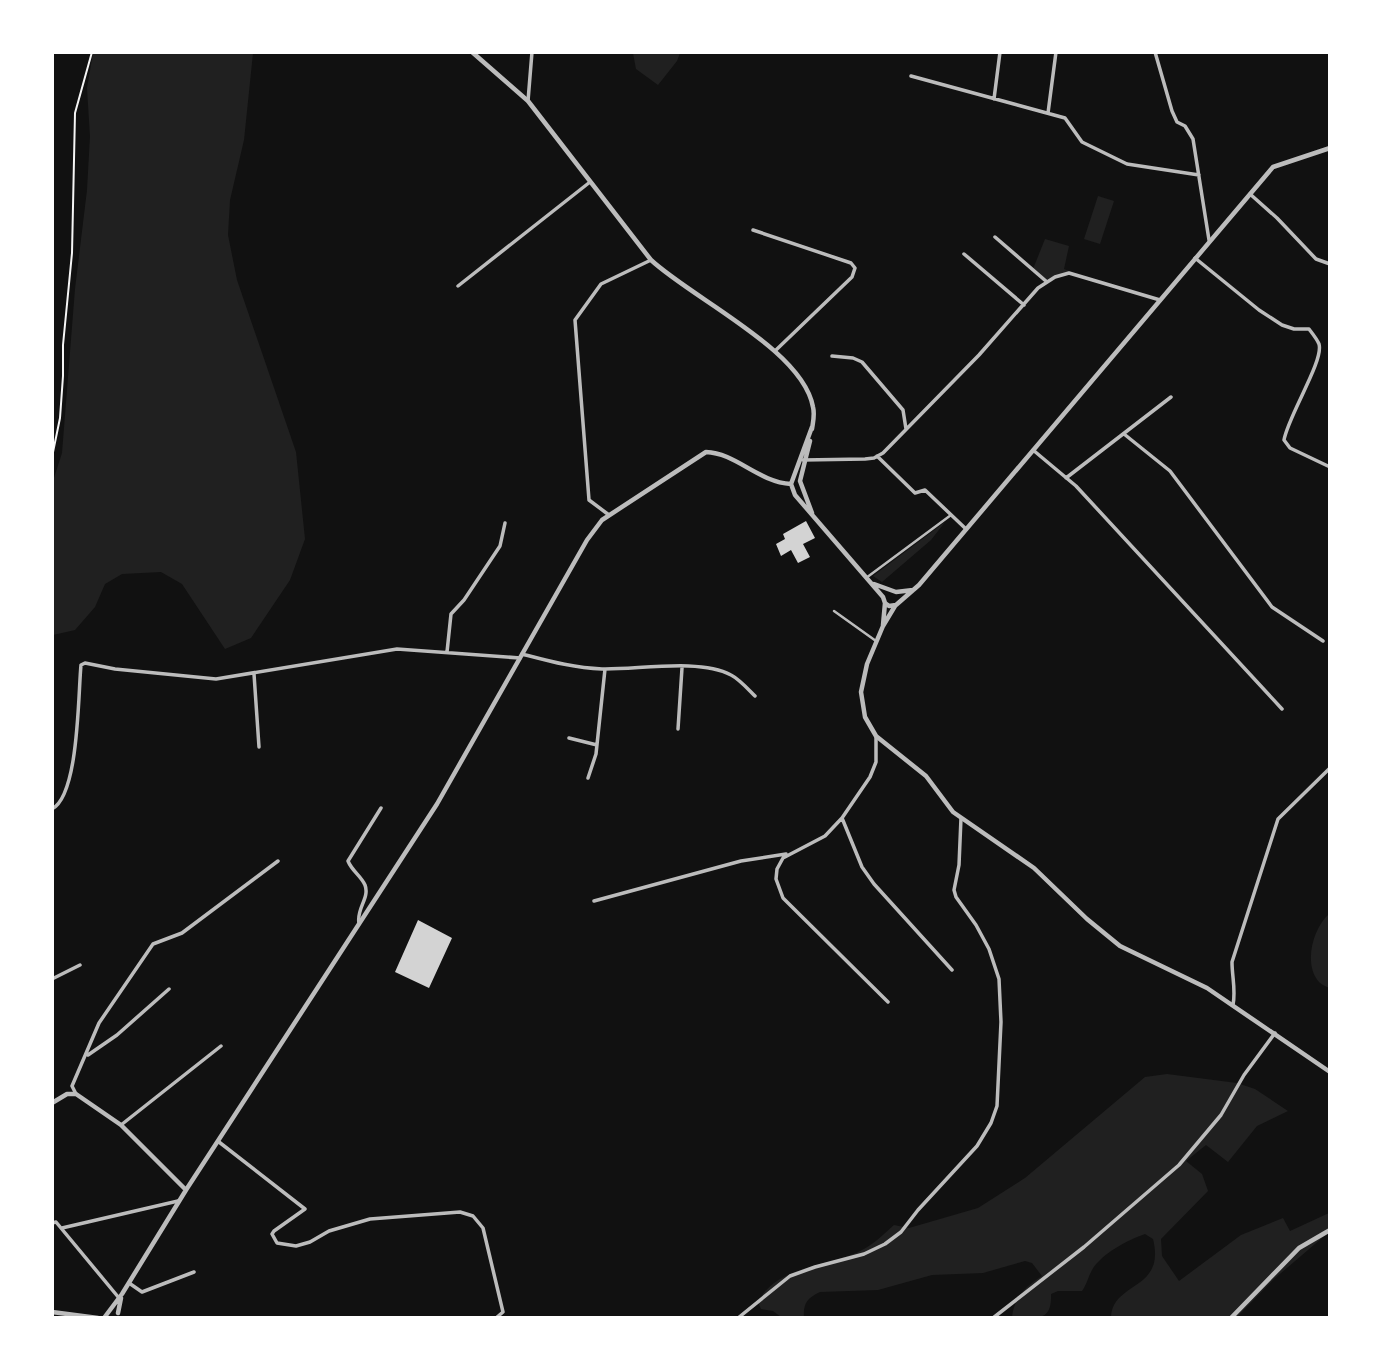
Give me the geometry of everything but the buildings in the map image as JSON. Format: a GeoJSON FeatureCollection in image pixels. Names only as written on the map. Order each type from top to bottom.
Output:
{"type":"FeatureCollection","features":[{"type":"Feature","properties":{"kind":"street"},"geometry":{"type":"LineString","coordinates":[[472,52],[528,101],[651,260],[675,280],[776,350],[804,386],[814,408],[800,481],[815,520]]}},
{"type":"Feature","properties":{"kind":"street"},"geometry":{"type":"LineString","coordinates":[[528,101],[532,52]]}},
{"type":"Feature","properties":{"kind":"street"},"geometry":{"type":"LineString","coordinates":[[994,99],[1000,52]]}},
{"type":"Feature","properties":{"kind":"street"},"geometry":{"type":"LineString","coordinates":[[1048,113],[1056,52]]}},
{"type":"Feature","properties":{"kind":"street"},"geometry":{"type":"LineString","coordinates":[[1155,52],[1172,111],[1177,122],[1185,126],[1193,139],[1209,240]]}},
{"type":"Feature","properties":{"kind":"street"},"geometry":{"type":"LineString","coordinates":[[911,76],[1065,118],[1082,142],[1127,164],[1199,175]]}},
{"type":"Feature","properties":{"kind":"street"},"geometry":{"type":"LineString","coordinates":[[803,460],[791,484],[797,499],[889,606],[897,603],[914,590],[1273,167],[1329,148]]}},
{"type":"Feature","properties":{"kind":"street"},"geometry":{"type":"LineString","coordinates":[[458,286],[590,183]]}},
{"type":"Feature","properties":{"kind":"street"},"geometry":{"type":"LineString","coordinates":[[1250,194],[1316,259],[1329,264]]}},
{"type":"Feature","properties":{"kind":"street"},"geometry":{"type":"LineString","coordinates":[[754,230],[851,263],[855,268],[852,277],[776,350]]}},
{"type":"Feature","properties":{"kind":"street"},"geometry":{"type":"LineString","coordinates":[[995,237],[1047,282]]}},
{"type":"Feature","properties":{"kind":"street"},"geometry":{"type":"LineString","coordinates":[[964,254],[1024,305]]}},
{"type":"Feature","properties":{"kind":"street"},"geometry":{"type":"LineString","coordinates":[[1195,258],[1259,310],[1282,325],[1309,330],[1319,344],[1319,358],[1287,425],[1284,440],[1298,453],[1329,467]]}},
{"type":"Feature","properties":{"kind":"street"},"geometry":{"type":"LineString","coordinates":[[609,515],[589,500],[575,320],[601,284],[651,260]]}},
{"type":"Feature","properties":{"kind":"street"},"geometry":{"type":"LineString","coordinates":[[803,460],[865,459],[877,456],[906,431],[1038,288],[1055,277],[1069,273],[1160,300]]}},
{"type":"Feature","properties":{"kind":"street"},"geometry":{"type":"LineString","coordinates":[[832,356],[853,358],[862,362],[903,410],[906,431]]}},
{"type":"Feature","properties":{"kind":"street"},"geometry":{"type":"LineString","coordinates":[[1066,478],[1171,397]]}},
{"type":"Feature","properties":{"kind":"street"},"geometry":{"type":"LineString","coordinates":[[1124,434],[1170,471],[1272,607],[1323,641]]}},
{"type":"Feature","properties":{"kind":"street"},"geometry":{"type":"LineString","coordinates":[[1033,450],[1066,478],[1282,709]]}},
{"type":"Feature","properties":{"kind":"street"},"geometry":{"type":"LineString","coordinates":[[104,1318],[438,804],[587,540],[602,520],[706,452],[720,454],[768,480],[791,484],[798,488],[804,504],[809,508]]}},
{"type":"Feature","properties":{"kind":"street"},"geometry":{"type":"LineString","coordinates":[[877,456],[915,493],[925,490],[966,529]]}},
{"type":"Feature","properties":{"kind":"street"},"geometry":{"type":"LineString","coordinates":[[866,578],[950,515]]}},
{"type":"Feature","properties":{"kind":"street"},"geometry":{"type":"LineString","coordinates":[[447,652],[451,614],[464,600],[500,545],[505,523]]}},
{"type":"Feature","properties":{"kind":"street"},"geometry":{"type":"LineString","coordinates":[[871,583],[889,591],[914,590]]}},
{"type":"Feature","properties":{"kind":"street"},"geometry":{"type":"LineString","coordinates":[[883,626],[884,600],[889,591]]}},
{"type":"Feature","properties":{"kind":"street"},"geometry":{"type":"LineString","coordinates":[[896,592],[897,603],[876,642],[860,692],[865,717],[876,736],[926,776],[953,812],[1034,867],[1087,919],[1120,946],[1206,988],[1329,1072]]}},
{"type":"Feature","properties":{"kind":"street"},"geometry":{"type":"LineString","coordinates":[[834,611],[876,642]]}},
{"type":"Feature","properties":{"kind":"street"},"geometry":{"type":"LineString","coordinates":[[52,809],[59,805],[72,772],[81,665],[85,663],[216,679],[397,649],[521,656],[571,667],[705,668],[730,674],[755,696]]}},
{"type":"Feature","properties":{"kind":"street"},"geometry":{"type":"LineString","coordinates":[[678,729],[682,667]]}},
{"type":"Feature","properties":{"kind":"street"},"geometry":{"type":"LineString","coordinates":[[588,778],[597,745],[605,669]]}},
{"type":"Feature","properties":{"kind":"street"},"geometry":{"type":"LineString","coordinates":[[254,674],[259,747]]}},
{"type":"Feature","properties":{"kind":"street"},"geometry":{"type":"LineString","coordinates":[[594,901],[741,862],[790,853],[812,844],[825,836],[842,818],[870,777],[876,762],[876,736]]}},
{"type":"Feature","properties":{"kind":"street"},"geometry":{"type":"LineString","coordinates":[[569,738],[597,745]]}},
{"type":"Feature","properties":{"kind":"street"},"geometry":{"type":"LineString","coordinates":[[1233,1005],[1235,993],[1231,962],[1278,819],[1328,770]]}},
{"type":"Feature","properties":{"kind":"street"},"geometry":{"type":"LineString","coordinates":[[359,925],[357,914],[366,896],[366,886],[348,861],[381,808]]}},
{"type":"Feature","properties":{"kind":"street"},"geometry":{"type":"LineString","coordinates":[[842,818],[858,859],[874,884],[952,970]]}},
{"type":"Feature","properties":{"kind":"street"},"geometry":{"type":"LineString","coordinates":[[738,1318],[790,1276],[864,1254],[885,1244],[901,1232],[977,1146],[991,1123],[997,1106],[1001,1022],[999,979],[989,949],[954,890],[959,865],[961,818]]}},
{"type":"Feature","properties":{"kind":"street"},"geometry":{"type":"LineString","coordinates":[[790,853],[783,858],[777,869],[778,889],[783,898],[888,1002]]}},
{"type":"Feature","properties":{"kind":"street"},"geometry":{"type":"LineString","coordinates":[[186,1190],[121,1125],[76,1094],[72,1086],[100,1023],[153,944],[182,933],[278,861]]}},
{"type":"Feature","properties":{"kind":"street"},"geometry":{"type":"LineString","coordinates":[[52,979],[80,965]]}},
{"type":"Feature","properties":{"kind":"street"},"geometry":{"type":"LineString","coordinates":[[86,1057],[117,1035],[169,989]]}},
{"type":"Feature","properties":{"kind":"street"},"geometry":{"type":"LineString","coordinates":[[993,1318],[1084,1247],[1179,1166],[1221,1115],[1244,1075],[1275,1033]]}},
{"type":"Feature","properties":{"kind":"street"},"geometry":{"type":"LineString","coordinates":[[121,1125],[221,1046]]}},
{"type":"Feature","properties":{"kind":"street"},"geometry":{"type":"LineString","coordinates":[[52,1103],[67,1094],[76,1094]]}},
{"type":"Feature","properties":{"kind":"street"},"geometry":{"type":"LineString","coordinates":[[219,1142],[305,1209],[274,1231],[272,1234],[276,1243],[296,1246],[310,1242],[329,1231],[370,1219],[460,1212],[473,1216],[483,1228],[503,1312],[496,1318]]}},
{"type":"Feature","properties":{"kind":"street"},"geometry":{"type":"LineString","coordinates":[[62,1228],[180,1200]]}},
{"type":"Feature","properties":{"kind":"street"},"geometry":{"type":"LineString","coordinates":[[54,1222],[120,1296],[119,1315],[111,1310]]}},
{"type":"Feature","properties":{"kind":"street"},"geometry":{"type":"LineString","coordinates":[[1231,1318],[1299,1248],[1329,1230]]}},
{"type":"Feature","properties":{"kind":"street"},"geometry":{"type":"LineString","coordinates":[[129,1283],[142,1292],[194,1272]]}},
{"type":"Feature","properties":{"kind":"street"},"geometry":{"type":"LineString","coordinates":[[52,1312],[98,1318]]}},
{"type":"Feature","properties":{"kind":"path"},"geometry":{"type":"LineString","coordinates":[[52,457],[60,418],[64,376],[64,335],[72,253],[75,113],[93,52]]}},
{"type":"Feature","properties":{"kind":"shaded area"},"geometry":{"type":"Polygon","coordinates":[[[633,52],[680,53],[658,85],[636,69],[633,52]]]}},
{"type":"Feature","properties":{"kind":"shaded area"},"geometry":{"type":"Polygon","coordinates":[[[93,53],[253,53],[244,140],[230,200],[228,235],[237,280],[296,452],[305,539],[290,580],[251,638],[225,649],[182,584],[161,572],[122,574],[105,584],[95,607],[75,630],[53,635],[53,481],[62,453],[75,289],[87,190],[90,136],[87,88],[93,53]]]}},
{"type":"Feature","properties":{"kind":"shaded area"},"geometry":{"type":"Polygon","coordinates":[[[1098,196],[1114,201],[1100,244],[1084,239],[1098,196]]]}},
{"type":"Feature","properties":{"kind":"shaded area"},"geometry":{"type":"Polygon","coordinates":[[[1045,239],[1069,246],[1064,269],[1069,273],[1047,282],[1033,269],[1045,239]]]}},
{"type":"Feature","properties":{"kind":"shaded area"},"geometry":{"type":"Polygon","coordinates":[[[945,522],[931,540],[882,582],[873,576],[945,522]]]}},
{"type":"Feature","properties":{"kind":"shaded area"},"geometry":{"type":"Polygon","coordinates":[[[1329,914],[1329,988],[1319,982],[1314,974],[1311,956],[1318,928],[1329,914]]]}},
{"type":"Feature","properties":{"kind":"shaded area"},"geometry":{"type":"Polygon","coordinates":[[[1167,1074],[1237,1083],[1255,1089],[1288,1111],[1257,1126],[1228,1162],[1206,1145],[1186,1161],[1202,1174],[1208,1191],[1161,1239],[1162,1256],[1179,1281],[1241,1235],[1283,1218],[1290,1231],[1329,1213],[1329,1232],[1274,1279],[1237,1317],[1111,1317],[1114,1305],[1120,1297],[1146,1277],[1152,1268],[1155,1256],[1153,1239],[1145,1234],[1102,1258],[1092,1270],[1082,1291],[1058,1291],[1051,1294],[1049,1310],[1035,1318],[1012,1317],[1015,1304],[1022,1293],[1042,1276],[1032,1263],[1025,1261],[983,1273],[932,1275],[878,1290],[820,1292],[807,1302],[804,1317],[781,1317],[773,1311],[761,1309],[758,1302],[778,1280],[864,1249],[894,1225],[909,1228],[978,1208],[1025,1178],[1145,1077],[1167,1074]]]}}]}
